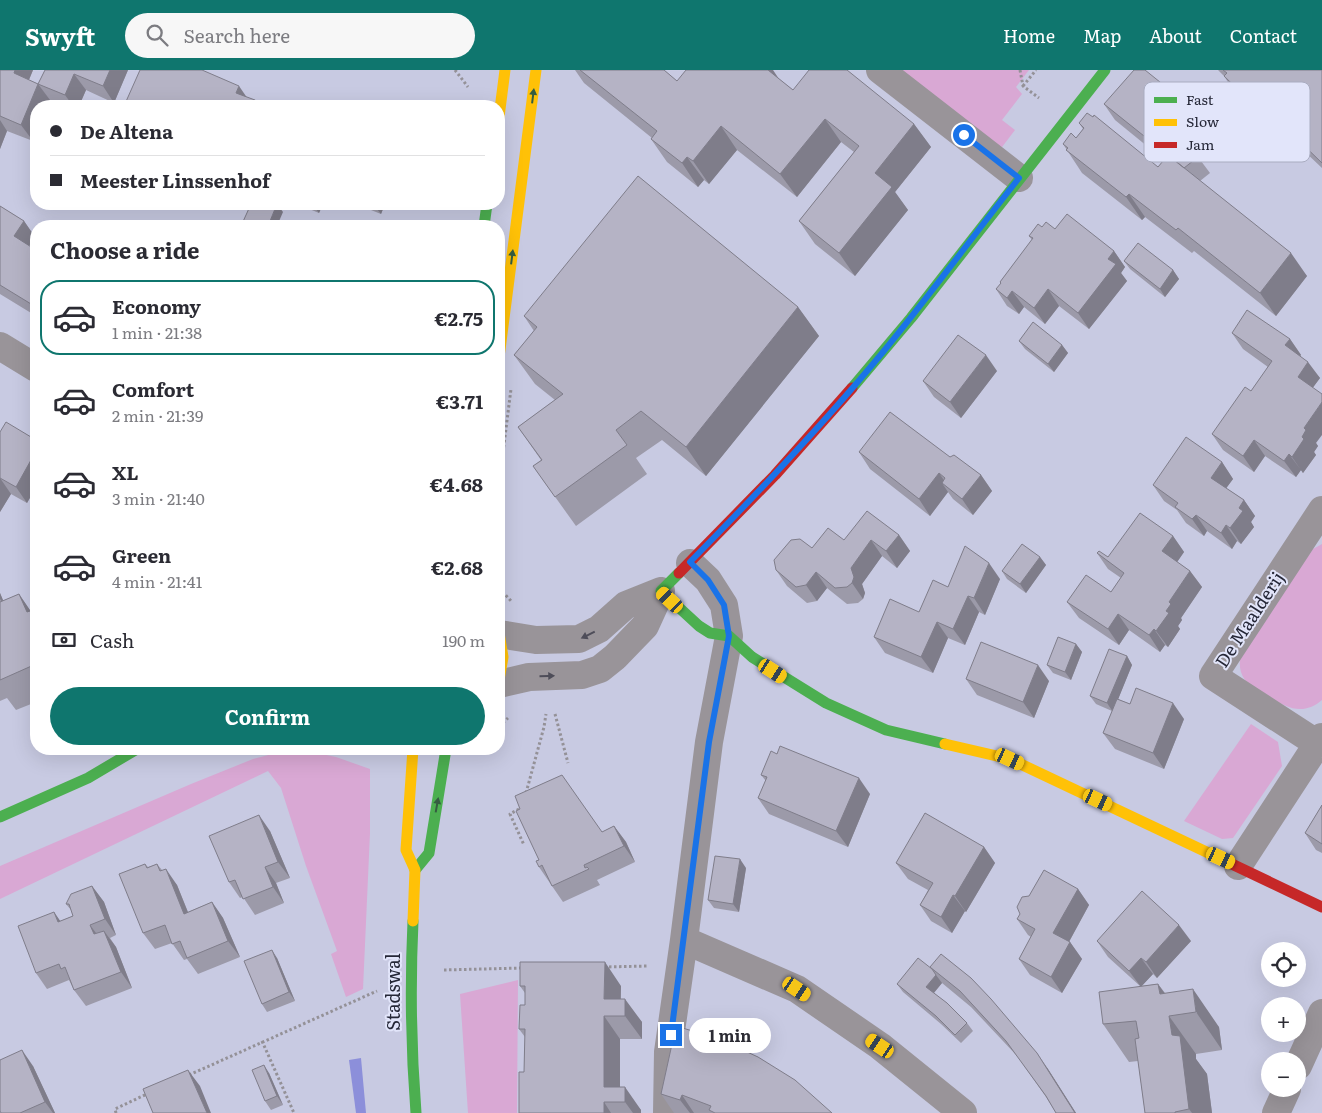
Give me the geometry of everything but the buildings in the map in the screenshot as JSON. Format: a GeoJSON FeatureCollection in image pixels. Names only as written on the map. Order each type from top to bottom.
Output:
{"type":"FeatureCollection","features":[{"type":"Feature","properties":{"kind":"street"},"geometry":{"type":"LineString","coordinates":[[501,100],[505,70]]}},
{"type":"Feature","properties":{"kind":"street"},"geometry":{"type":"LineString","coordinates":[[505,310],[536,70]]}},
{"type":"Feature","properties":{"kind":"street"},"geometry":{"type":"LineString","coordinates":[[880,70],[1019,178]]}},
{"type":"Feature","properties":{"kind":"street"},"geometry":{"type":"LineString","coordinates":[[505,683],[529,677],[582,675],[600,669],[645,626],[661,591],[801,447],[866,372],[1105,70]]}},
{"type":"Feature","properties":{"kind":"street"},"geometry":{"type":"LineString","coordinates":[[0,346],[30,364]]}},
{"type":"Feature","properties":{"kind":"street","name":"De Maalderij"},"geometry":{"type":"LineString","coordinates":[[1238,866],[1320,741],[1213,676],[1322,510]]}},
{"type":"Feature","properties":{"kind":"street"},"geometry":{"type":"LineString","coordinates":[[667,1113],[668,1052],[709,742],[729,636],[724,605],[708,580],[690,562]]}},
{"type":"Feature","properties":{"kind":"street"},"geometry":{"type":"LineString","coordinates":[[505,635],[536,640],[579,639],[599,629],[626,605],[661,591]]}},
{"type":"Feature","properties":{"kind":"street"},"geometry":{"type":"LineString","coordinates":[[661,591],[699,626],[710,633],[729,636],[752,656],[798,687],[855,716],[886,730],[1010,759],[1322,907]]}},
{"type":"Feature","properties":{"kind":"street"},"geometry":{"type":"LineString","coordinates":[[0,817],[88,778],[127,755]]}},
{"type":"Feature","properties":{"kind":"street","name":"Stadswal"},"geometry":{"type":"LineString","coordinates":[[413,755],[406,850],[415,870],[410,976],[416,1113]]}},
{"type":"Feature","properties":{"kind":"street"},"geometry":{"type":"LineString","coordinates":[[415,870],[429,853],[445,755]]}},
{"type":"Feature","properties":{"kind":"street"},"geometry":{"type":"LineString","coordinates":[[682,953],[797,989],[880,1046],[963,1113]]}},
{"type":"Feature","properties":{"kind":"street"},"geometry":{"type":"LineString","coordinates":[[1304,1052],[1322,1013]]}},
{"type":"Feature","properties":{"kind":"street"},"geometry":{"type":"LineString","coordinates":[[1276,1113],[1283,1097]]}},
{"type":"Feature","properties":{"kind":"path"},"geometry":{"type":"LineString","coordinates":[[1023,86],[1036,70]]}},
{"type":"Feature","properties":{"kind":"path"},"geometry":{"type":"LineString","coordinates":[[525,799],[546,714]]}},
{"type":"Feature","properties":{"kind":"path"},"geometry":{"type":"LineString","coordinates":[[555,714],[568,763]]}},
{"type":"Feature","properties":{"kind":"path"},"geometry":{"type":"LineString","coordinates":[[522,808],[510,814],[524,844]]}},
{"type":"Feature","properties":{"kind":"path"},"geometry":{"type":"LineString","coordinates":[[604,967],[682,953]]}},
{"type":"Feature","properties":{"kind":"path"},"geometry":{"type":"LineString","coordinates":[[440,970],[527,968]]}},
{"type":"Feature","properties":{"kind":"path"},"geometry":{"type":"LineString","coordinates":[[181,1078],[380,990]]}},
{"type":"Feature","properties":{"kind":"path"},"geometry":{"type":"LineString","coordinates":[[262,1041],[294,1113]]}},
{"type":"Feature","properties":{"kind":"path"},"geometry":{"type":"LineString","coordinates":[[116,1113],[115,1109],[154,1091]]}},
{"type":"Feature","properties":{"kind":"shaded area"},"geometry":{"type":"Polygon","coordinates":[[[895,70],[1029,70],[1016,87],[1022,94],[1002,120],[1015,130],[999,151],[895,70]]]}},
{"type":"Feature","properties":{"kind":"shaded area"},"geometry":{"type":"Polygon","coordinates":[[[1322,544],[1322,700],[1314,706],[1298,709],[1291,708],[1247,682],[1241,671],[1240,657],[1313,549],[1322,544]]]}},
{"type":"Feature","properties":{"kind":"shaded area"},"geometry":{"type":"Polygon","coordinates":[[[1251,724],[1278,742],[1282,766],[1233,838],[1222,839],[1184,821],[1251,724]]]}},
{"type":"Feature","properties":{"kind":"shaded area"},"geometry":{"type":"Polygon","coordinates":[[[268,755],[326,755],[370,769],[370,833],[363,989],[346,997],[331,954],[337,951],[306,866],[281,788],[268,771],[0,899],[0,866],[253,759],[268,755]]]}},
{"type":"Feature","properties":{"kind":"shaded area"},"geometry":{"type":"Polygon","coordinates":[[[518,980],[517,1113],[468,1113],[460,994],[518,980]]]}},
{"type":"Feature","properties":{"kind":"water"},"geometry":{"type":"Polygon","coordinates":[[[361,1058],[366,1113],[356,1113],[349,1060],[361,1058]]]}},
{"type":"Feature","properties":{"kind":"traffic: fast"},"geometry":{"type":"LineString","coordinates":[[852,388],[911,318],[1105,70]]}},
{"type":"Feature","properties":{"kind":"traffic: fast"},"geometry":{"type":"LineString","coordinates":[[485,220],[486,210]]}},
{"type":"Feature","properties":{"kind":"traffic: fast"},"geometry":{"type":"LineString","coordinates":[[679,573],[661,591],[699,626],[710,633],[729,636],[752,657],[826,703],[886,730],[945,744]]}},
{"type":"Feature","properties":{"kind":"traffic: fast"},"geometry":{"type":"LineString","coordinates":[[0,817],[88,778],[127,755]]}},
{"type":"Feature","properties":{"kind":"traffic: fast"},"geometry":{"type":"LineString","coordinates":[[415,870],[429,853],[445,755]]}},
{"type":"Feature","properties":{"kind":"traffic: fast"},"geometry":{"type":"LineString","coordinates":[[413,921],[412,1017],[416,1113]]}},
{"type":"Feature","properties":{"kind":"traffic: slow"},"geometry":{"type":"LineString","coordinates":[[501,100],[505,70]]}},
{"type":"Feature","properties":{"kind":"traffic: slow"},"geometry":{"type":"LineString","coordinates":[[505,310],[536,70]]}},
{"type":"Feature","properties":{"kind":"traffic: slow"},"geometry":{"type":"LineString","coordinates":[[945,744],[1010,759],[1217,857]]}},
{"type":"Feature","properties":{"kind":"traffic: slow"},"geometry":{"type":"LineString","coordinates":[[413,755],[406,850],[415,870],[413,921]]}},
{"type":"Feature","properties":{"kind":"traffic: jam"},"geometry":{"type":"LineString","coordinates":[[679,573],[775,475],[852,388]]}},
{"type":"Feature","properties":{"kind":"traffic: jam"},"geometry":{"type":"LineString","coordinates":[[1217,857],[1322,907]]}},
{"type":"Feature","properties":{"kind":"route"},"geometry":{"type":"LineString","coordinates":[[671,1035],[709,742],[729,636],[724,605],[708,580],[690,562],[801,447],[844,398],[883,352],[1019,178],[964,135]]}}]}
